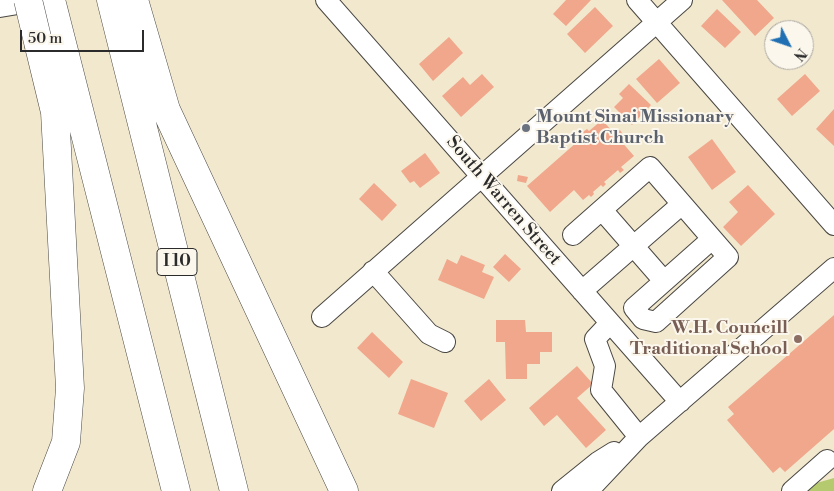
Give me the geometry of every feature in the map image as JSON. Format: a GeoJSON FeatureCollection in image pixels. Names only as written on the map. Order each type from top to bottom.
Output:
{"type":"FeatureCollection","features":[{"type":"Feature","properties":{"kind":"highway"},"geometry":{"type":"LineString","coordinates":[[28,0],[51,44],[176,491]]}},
{"type":"Feature","properties":{"kind":"highway"},"geometry":{"type":"LineString","coordinates":[[47,491],[66,442],[70,388],[51,44],[51,0]]}},
{"type":"Feature","properties":{"kind":"highway","name":"I 10"},"geometry":{"type":"LineString","coordinates":[[111,0],[131,32],[234,491]]}},
{"type":"Feature","properties":{"kind":"highway"},"geometry":{"type":"LineString","coordinates":[[134,0],[131,32],[344,491]]}},
{"type":"Feature","properties":{"kind":"street"},"geometry":{"type":"LineString","coordinates":[[0,7],[45,0]]}},
{"type":"Feature","properties":{"kind":"street","name":"South Warren Street"},"geometry":{"type":"LineString","coordinates":[[326,0],[680,402]]}},
{"type":"Feature","properties":{"kind":"street"},"geometry":{"type":"LineString","coordinates":[[637,0],[834,225]]}},
{"type":"Feature","properties":{"kind":"street"},"geometry":{"type":"LineString","coordinates":[[322,316],[682,0]]}},
{"type":"Feature","properties":{"kind":"street"},"geometry":{"type":"LineString","coordinates":[[573,235],[650,167],[728,258],[656,322],[643,319],[595,339],[605,366],[601,390],[639,436]]}},
{"type":"Feature","properties":{"kind":"street"},"geometry":{"type":"LineString","coordinates":[[582,291],[682,204]]}},
{"type":"Feature","properties":{"kind":"street"},"geometry":{"type":"LineString","coordinates":[[602,210],[664,281]]}},
{"type":"Feature","properties":{"kind":"street"},"geometry":{"type":"LineString","coordinates":[[643,319],[634,308],[712,239]]}},
{"type":"Feature","properties":{"kind":"street"},"geometry":{"type":"LineString","coordinates":[[562,491],[598,462],[639,436],[834,268]]}},
{"type":"Feature","properties":{"kind":"street"},"geometry":{"type":"LineString","coordinates":[[373,271],[429,334],[445,342]]}},
{"type":"Feature","properties":{"kind":"street"},"geometry":{"type":"LineString","coordinates":[[588,491],[639,436]]}},
{"type":"Feature","properties":{"kind":"street"},"geometry":{"type":"LineString","coordinates":[[792,491],[827,460]]}},
{"type":"Feature","properties":{"kind":"green space"},"geometry":{"type":"Polygon","coordinates":[[[834,478],[834,491],[804,491],[813,484],[834,478]]]}},
{"type":"Feature","properties":{"kind":"building"},"geometry":{"type":"Polygon","coordinates":[[[566,0],[591,0],[566,26],[553,14],[566,0]]]}},
{"type":"Feature","properties":{"kind":"building"},"geometry":{"type":"Polygon","coordinates":[[[722,0],[757,0],[774,18],[772,20],[764,20],[764,27],[755,36],[722,0]]]}},
{"type":"Feature","properties":{"kind":"building"},"geometry":{"type":"Polygon","coordinates":[[[595,7],[613,26],[585,53],[567,34],[595,7]]]}},
{"type":"Feature","properties":{"kind":"building"},"geometry":{"type":"Polygon","coordinates":[[[717,9],[741,32],[725,48],[701,26],[717,9]]]}},
{"type":"Feature","properties":{"kind":"building"},"geometry":{"type":"Polygon","coordinates":[[[449,37],[463,53],[433,81],[419,64],[449,37]]]}},
{"type":"Feature","properties":{"kind":"building"},"geometry":{"type":"Polygon","coordinates":[[[659,59],[680,83],[657,103],[636,79],[659,59]]]}},
{"type":"Feature","properties":{"kind":"building"},"geometry":{"type":"Polygon","coordinates":[[[482,74],[494,87],[461,117],[442,96],[463,77],[470,85],[482,74]]]}},
{"type":"Feature","properties":{"kind":"building"},"geometry":{"type":"Polygon","coordinates":[[[805,74],[820,91],[792,116],[777,99],[805,74]]]}},
{"type":"Feature","properties":{"kind":"building"},"geometry":{"type":"Polygon","coordinates":[[[629,84],[651,105],[632,125],[614,107],[623,98],[619,94],[629,84]]]}},
{"type":"Feature","properties":{"kind":"building"},"geometry":{"type":"Polygon","coordinates":[[[834,109],[834,146],[816,129],[834,109]]]}},
{"type":"Feature","properties":{"kind":"building"},"geometry":{"type":"Polygon","coordinates":[[[602,120],[615,134],[620,130],[624,136],[620,140],[634,156],[621,167],[624,170],[620,173],[618,170],[604,182],[606,184],[603,187],[601,185],[593,192],[594,194],[591,197],[589,195],[583,200],[574,190],[550,212],[527,186],[585,135],[583,132],[587,129],[589,131],[602,120]]]}},
{"type":"Feature","properties":{"kind":"building"},"geometry":{"type":"Polygon","coordinates":[[[712,139],[736,172],[712,190],[688,157],[712,139]]]}},
{"type":"Feature","properties":{"kind":"building"},"geometry":{"type":"Polygon","coordinates":[[[425,153],[440,173],[420,188],[414,181],[410,183],[401,171],[425,153]]]}},
{"type":"Feature","properties":{"kind":"building"},"geometry":{"type":"Polygon","coordinates":[[[518,175],[528,177],[526,183],[517,181],[518,175]]]}},
{"type":"Feature","properties":{"kind":"building"},"geometry":{"type":"Polygon","coordinates":[[[374,183],[397,205],[382,221],[359,199],[374,183]]]}},
{"type":"Feature","properties":{"kind":"building"},"geometry":{"type":"Polygon","coordinates":[[[748,185],[775,214],[741,246],[723,227],[738,212],[729,202],[748,185]]]}},
{"type":"Feature","properties":{"kind":"building"},"geometry":{"type":"Polygon","coordinates":[[[505,254],[521,269],[509,282],[493,267],[505,254]]]}},
{"type":"Feature","properties":{"kind":"building"},"geometry":{"type":"Polygon","coordinates":[[[461,255],[485,265],[482,272],[494,277],[484,299],[438,280],[447,259],[457,264],[461,255]]]}},
{"type":"Feature","properties":{"kind":"building"},"geometry":{"type":"Polygon","coordinates":[[[834,315],[834,429],[785,472],[780,467],[773,473],[727,420],[734,414],[728,407],[834,315]]]}},
{"type":"Feature","properties":{"kind":"building"},"geometry":{"type":"Polygon","coordinates":[[[496,320],[525,320],[526,332],[552,332],[552,352],[540,352],[540,364],[527,364],[527,379],[506,379],[505,342],[496,342],[496,320]]]}},
{"type":"Feature","properties":{"kind":"building"},"geometry":{"type":"Polygon","coordinates":[[[372,332],[403,362],[389,378],[357,348],[372,332]]]}},
{"type":"Feature","properties":{"kind":"building"},"geometry":{"type":"Polygon","coordinates":[[[577,366],[593,384],[577,398],[606,430],[586,448],[557,415],[544,426],[529,408],[577,366]]]}},
{"type":"Feature","properties":{"kind":"building"},"geometry":{"type":"Polygon","coordinates":[[[411,379],[448,393],[434,428],[398,414],[411,379]]]}},
{"type":"Feature","properties":{"kind":"building"},"geometry":{"type":"Polygon","coordinates":[[[489,379],[506,400],[481,421],[464,401],[489,379]]]}},
{"type":"Feature","properties":{"kind":"place","name":"Mount Sinai Missionary Baptist Church"},"geometry":{"type":"Point","coordinates":[526,128]}},
{"type":"Feature","properties":{"kind":"place","name":"W.H. Councill Traditional School"},"geometry":{"type":"Point","coordinates":[798,339]}}]}
